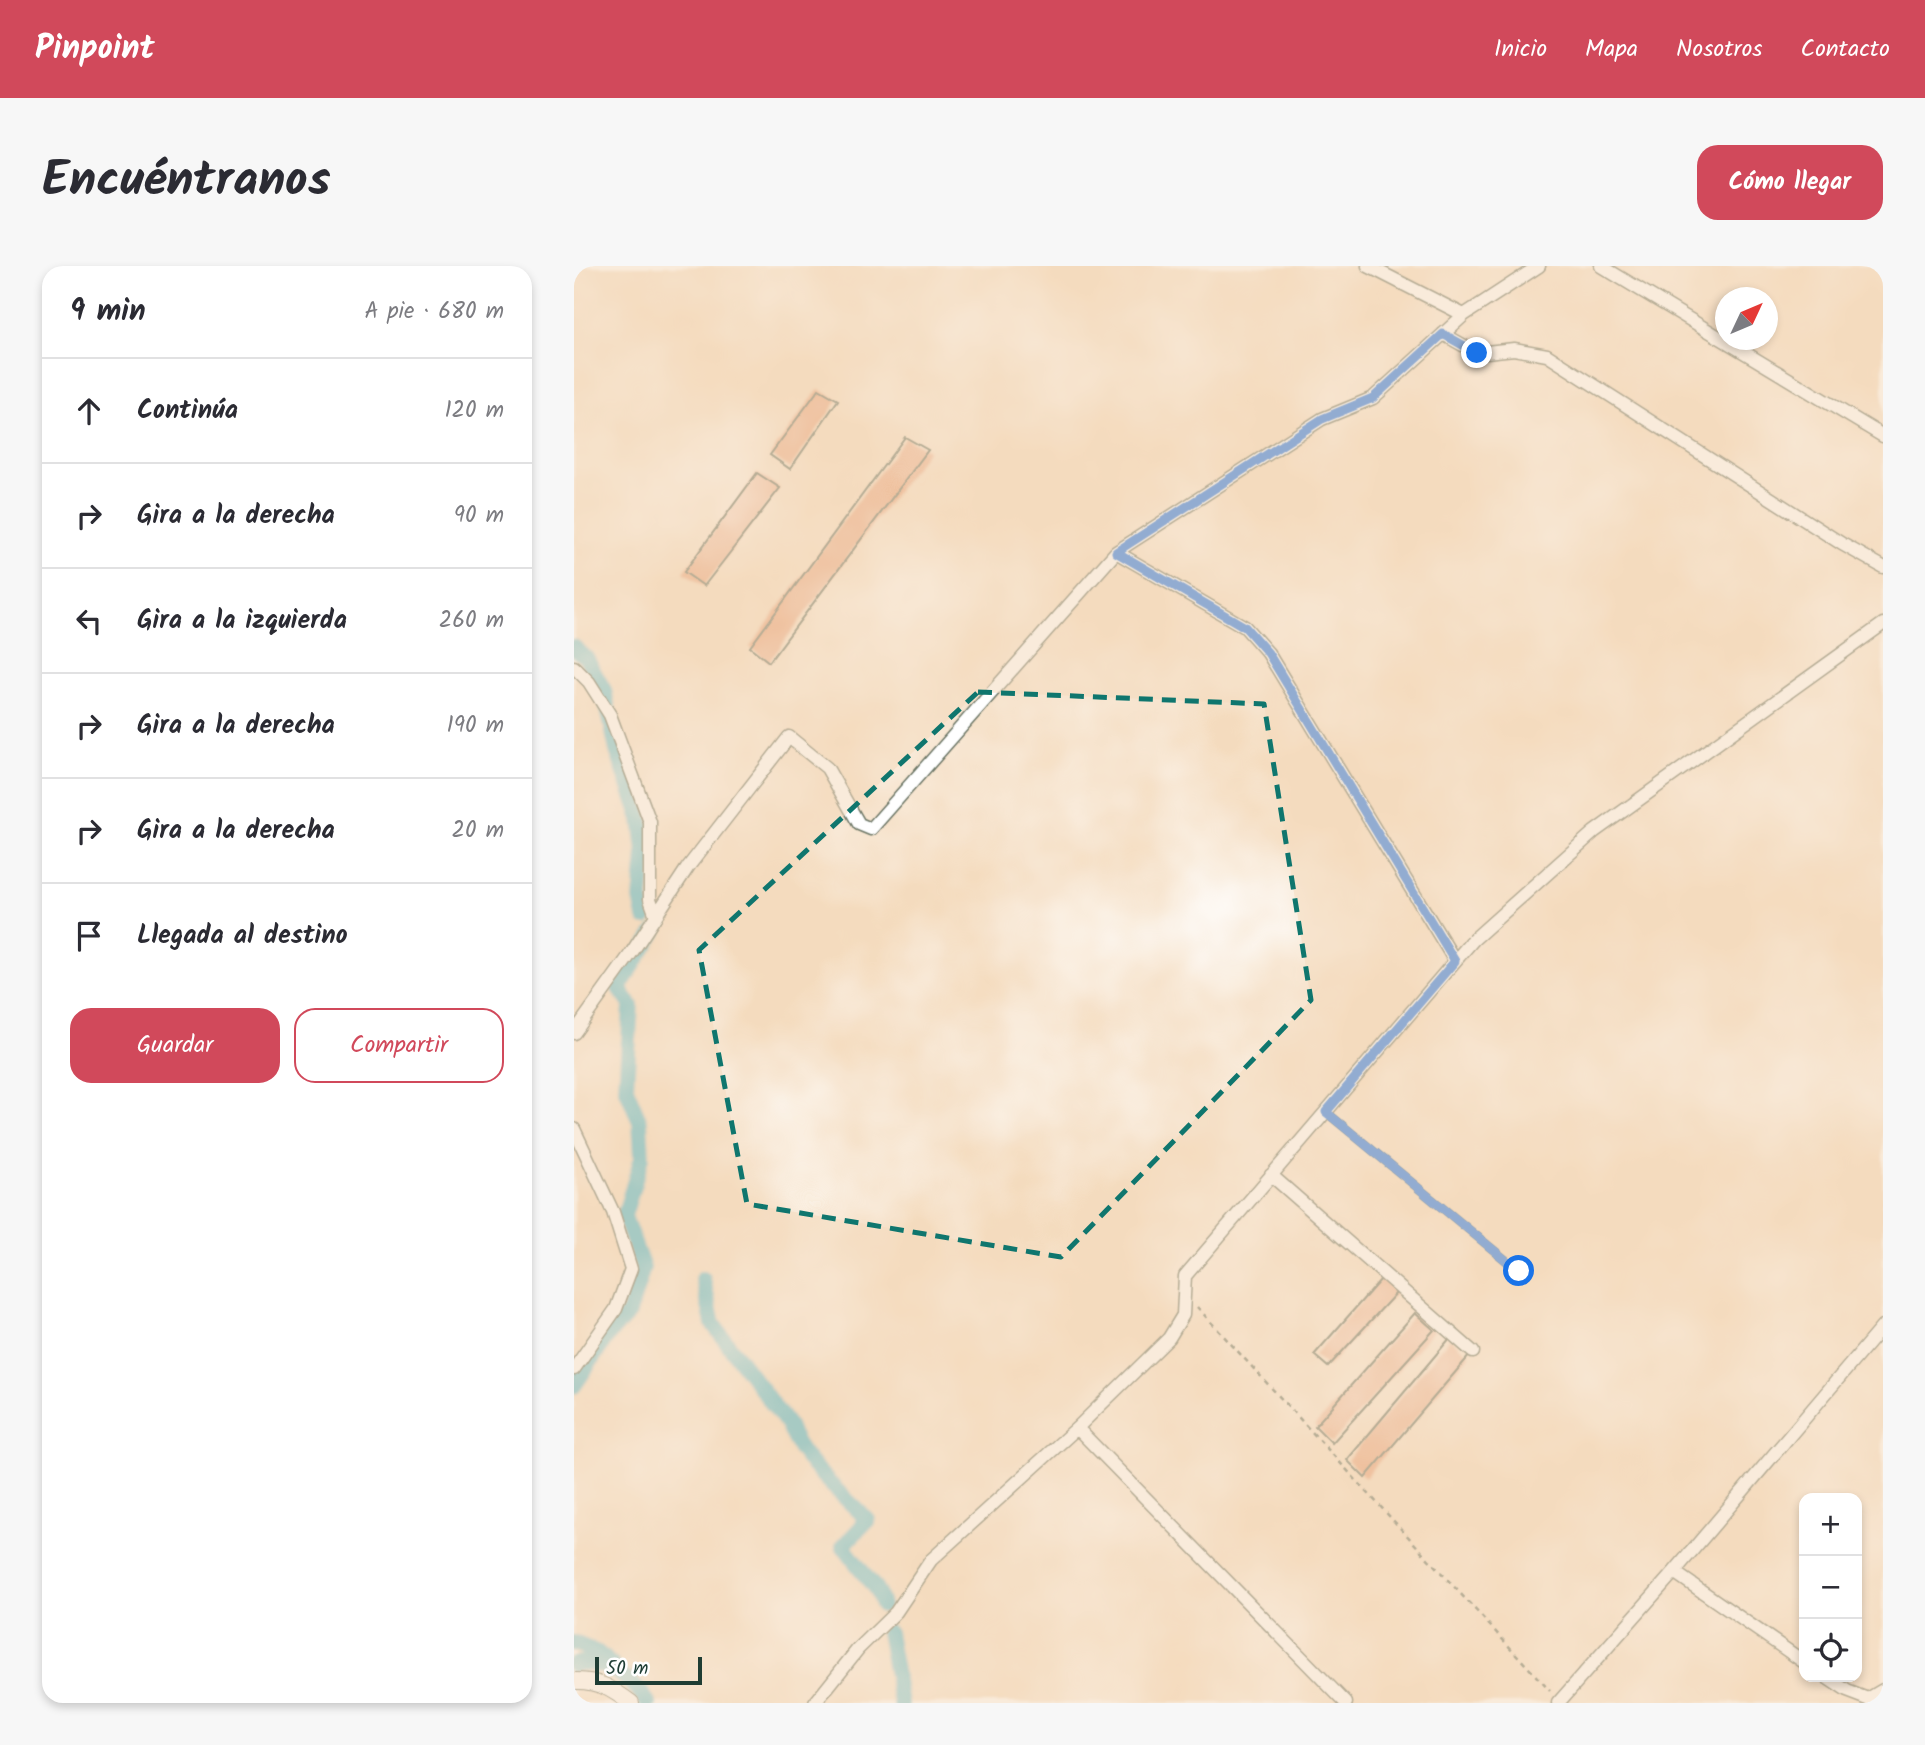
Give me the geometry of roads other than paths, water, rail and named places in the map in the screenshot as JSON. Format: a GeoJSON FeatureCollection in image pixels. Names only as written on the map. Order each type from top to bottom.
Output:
{"type":"FeatureCollection","features":[{"type":"Feature","properties":{"kind":"street"},"geometry":{"type":"LineString","coordinates":[[1368,266],[1464,316]]}},
{"type":"Feature","properties":{"kind":"street"},"geometry":{"type":"LineString","coordinates":[[574,1033],[688,867],[789,737],[827,768],[859,824],[871,829],[1116,552],[1322,419],[1373,398],[1464,316],[1539,266]]}},
{"type":"Feature","properties":{"kind":"street"},"geometry":{"type":"LineString","coordinates":[[1601,266],[1883,436]]}},
{"type":"Feature","properties":{"kind":"street"},"geometry":{"type":"LineString","coordinates":[[1443,334],[1477,353],[1514,349],[1547,355],[1842,544],[1883,567]]}},
{"type":"Feature","properties":{"kind":"street"},"geometry":{"type":"LineString","coordinates":[[1116,552],[1245,627],[1268,653],[1455,961]]}},
{"type":"Feature","properties":{"kind":"street"},"geometry":{"type":"LineString","coordinates":[[815,1703],[858,1649],[896,1612],[931,1560],[1077,1428],[1169,1338],[1183,1315],[1185,1276],[1473,940],[1594,832],[1883,624]]}},
{"type":"Feature","properties":{"kind":"street"},"geometry":{"type":"LineString","coordinates":[[574,667],[589,682],[610,715],[650,822],[650,899],[656,916]]}},
{"type":"Feature","properties":{"kind":"street"},"geometry":{"type":"LineString","coordinates":[[574,1129],[614,1212],[631,1269],[616,1309],[574,1369]]}},
{"type":"Feature","properties":{"kind":"street"},"geometry":{"type":"LineString","coordinates":[[1271,1175],[1473,1352]]}},
{"type":"Feature","properties":{"kind":"street"},"geometry":{"type":"LineString","coordinates":[[1558,1702],[1674,1572],[1883,1326]]}},
{"type":"Feature","properties":{"kind":"street"},"geometry":{"type":"LineString","coordinates":[[1077,1428],[1346,1703]]}},
{"type":"Feature","properties":{"kind":"street"},"geometry":{"type":"LineString","coordinates":[[1674,1572],[1799,1659]]}},
{"type":"Feature","properties":{"kind":"street"},"geometry":{"type":"LineString","coordinates":[[574,1681],[605,1685],[631,1703]]}},
{"type":"Feature","properties":{"kind":"street"},"geometry":{"type":"LineString","coordinates":[[1834,1682],[1847,1691],[1868,1699],[1883,1690]]}},
{"type":"Feature","properties":{"kind":"lane"},"geometry":{"type":"LineString","coordinates":[[1326,1112],[1519,1271]]}},
{"type":"Feature","properties":{"kind":"waterway"},"geometry":{"type":"LineString","coordinates":[[574,647],[586,658],[604,690],[617,751],[641,819],[645,853],[641,899],[645,918]]}},
{"type":"Feature","properties":{"kind":"waterway"},"geometry":{"type":"LineString","coordinates":[[574,1386],[610,1333],[629,1313],[643,1268],[624,1216],[642,1157],[640,1122],[626,1088],[631,1005],[619,988],[654,933]]}},
{"type":"Feature","properties":{"kind":"waterway"},"geometry":{"type":"LineString","coordinates":[[703,1279],[713,1324],[788,1425],[801,1451],[868,1520],[843,1546],[877,1591],[882,1605]]}},
{"type":"Feature","properties":{"kind":"waterway"},"geometry":{"type":"LineString","coordinates":[[888,1632],[901,1703]]}},
{"type":"Feature","properties":{"kind":"waterway"},"geometry":{"type":"LineString","coordinates":[[574,1643],[598,1653],[612,1665]]}},
{"type":"Feature","properties":{"kind":"waterway"},"geometry":{"type":"LineString","coordinates":[[574,1664],[596,1664],[616,1672],[634,1686],[649,1703]]}}]}
